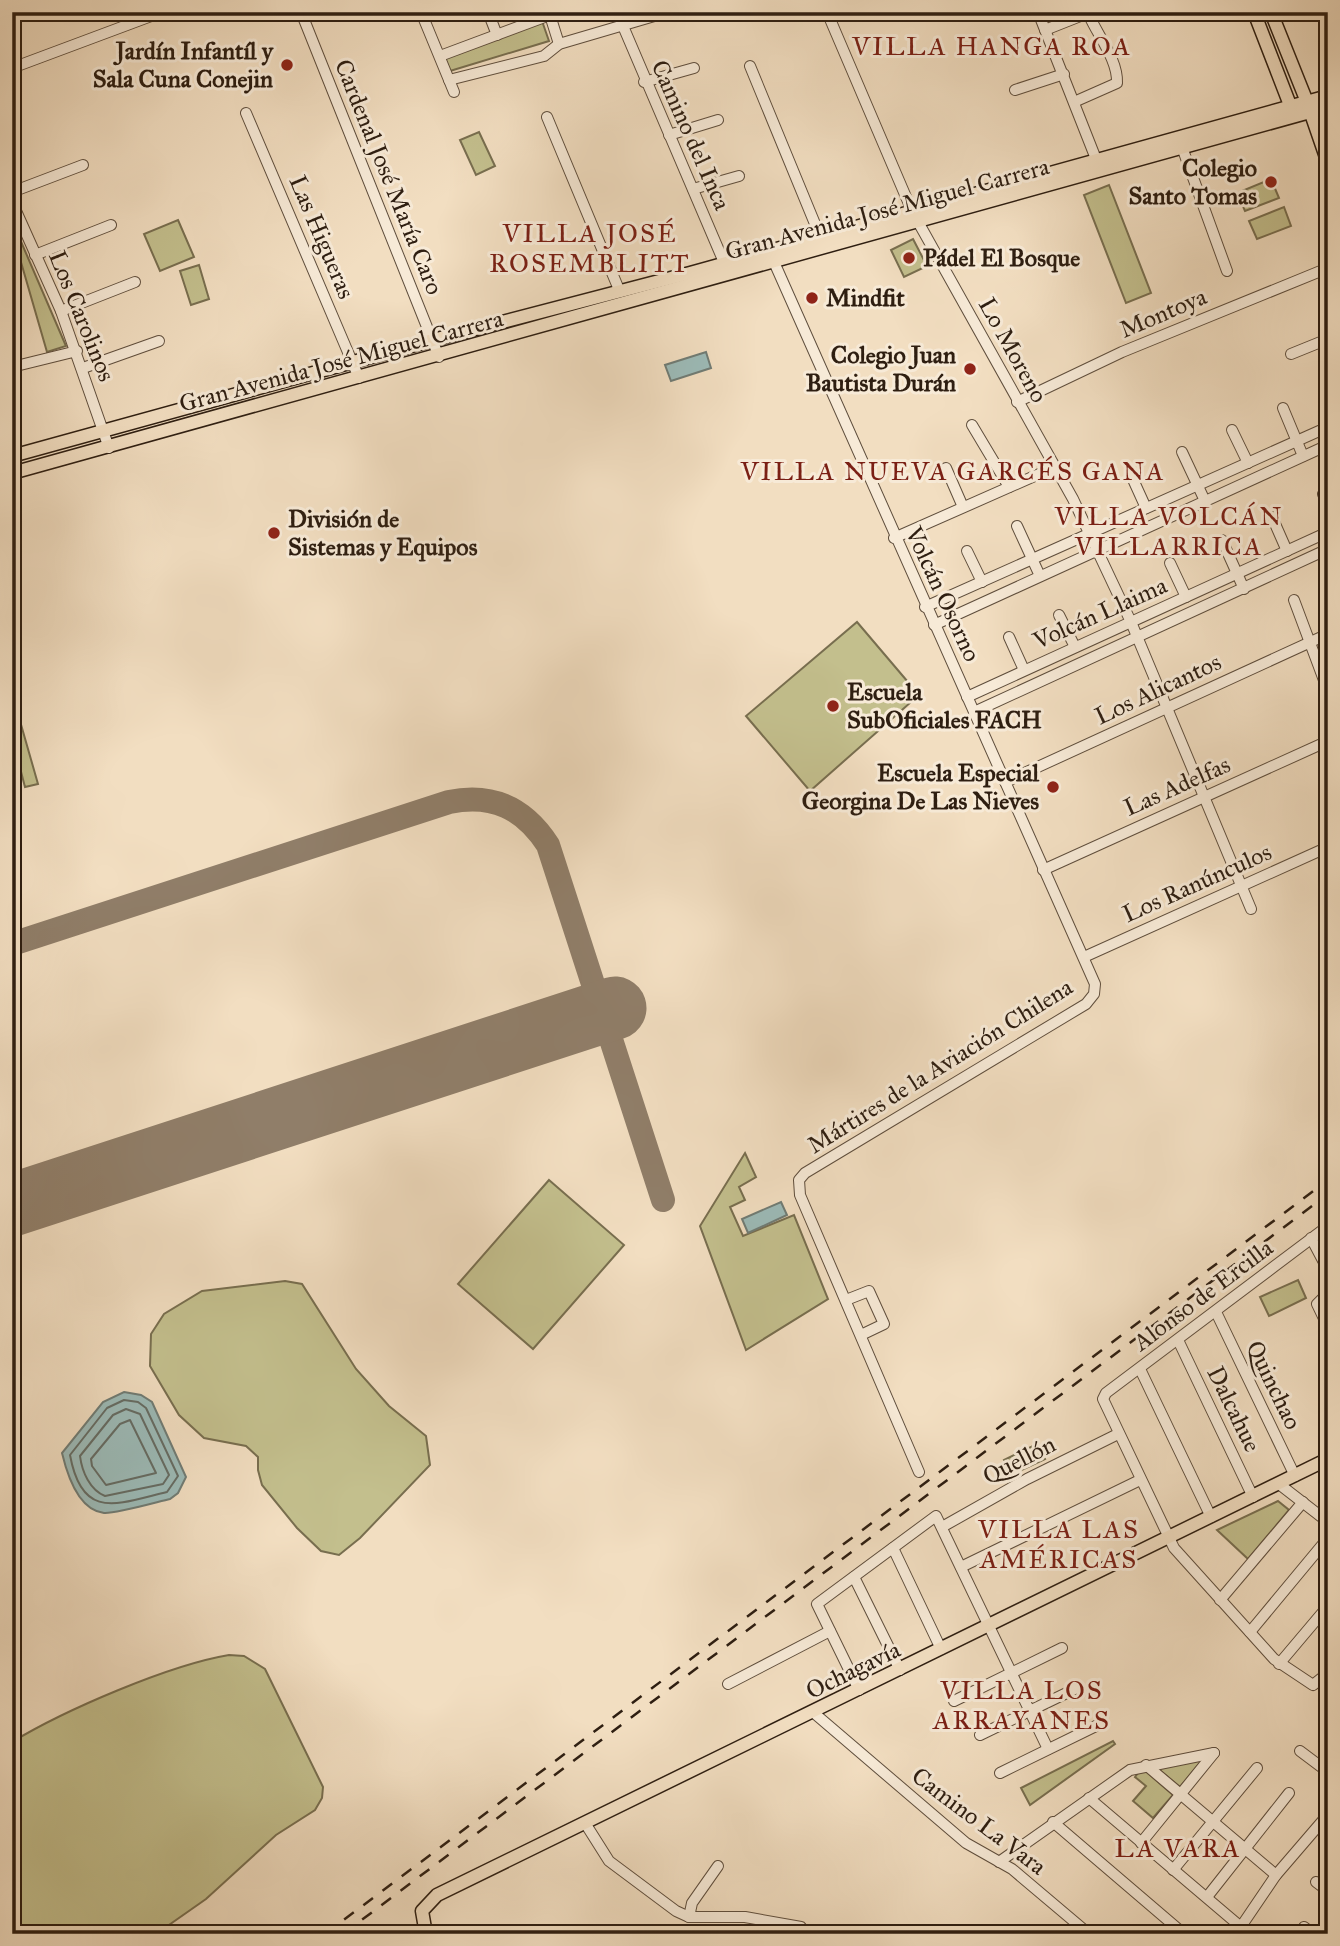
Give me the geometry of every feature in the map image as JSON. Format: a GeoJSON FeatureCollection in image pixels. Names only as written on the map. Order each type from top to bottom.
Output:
{"type":"FeatureCollection","features":[{"type":"Feature","properties":{"kind":"main road"},"geometry":{"type":"LineString","coordinates":[[1254,12],[1290,105]]}},
{"type":"Feature","properties":{"kind":"main road"},"geometry":{"type":"LineString","coordinates":[[1271,12],[1328,163]]}},
{"type":"Feature","properties":{"kind":"main road","name":"Gran Avenida José Miguel Carrera"},"geometry":{"type":"LineString","coordinates":[[12,456],[433,340],[620,292],[727,269],[774,262],[920,223],[1183,149],[1308,107],[1328,96]]}},
{"type":"Feature","properties":{"kind":"main road","name":"Gran Avenida José Miguel Carrera"},"geometry":{"type":"LineString","coordinates":[[12,474],[439,357],[727,269],[820,236],[1096,159],[1290,105],[1328,107]]}},
{"type":"Feature","properties":{"kind":"main road","name":"Ochagavía"},"geometry":{"type":"LineString","coordinates":[[426,1934],[422,1911],[433,1897],[814,1713],[1328,1459]]}},
{"type":"Feature","properties":{"kind":"street"},"geometry":{"type":"LineString","coordinates":[[12,68],[162,12]]}},
{"type":"Feature","properties":{"kind":"street","name":"Cardenal José María Caro"},"geometry":{"type":"LineString","coordinates":[[301,12],[439,357]]}},
{"type":"Feature","properties":{"kind":"street"},"geometry":{"type":"LineString","coordinates":[[421,12],[454,92]]}},
{"type":"Feature","properties":{"kind":"street"},"geometry":{"type":"LineString","coordinates":[[488,12],[498,35]]}},
{"type":"Feature","properties":{"kind":"street","name":"Camino del Inca"},"geometry":{"type":"LineString","coordinates":[[617,12],[644,82],[727,269]]}},
{"type":"Feature","properties":{"kind":"street"},"geometry":{"type":"LineString","coordinates":[[449,80],[544,56],[559,44],[668,12]]}},
{"type":"Feature","properties":{"kind":"street","name":"Lo Moreno"},"geometry":{"type":"LineString","coordinates":[[827,12],[912,211],[1055,467],[1097,550],[1169,706],[1251,909]]}},
{"type":"Feature","properties":{"kind":"street"},"geometry":{"type":"LineString","coordinates":[[1038,12],[1096,159]]}},
{"type":"Feature","properties":{"kind":"street"},"geometry":{"type":"LineString","coordinates":[[1045,30],[1088,13],[1098,38],[1106,48],[1117,83],[1074,103]]}},
{"type":"Feature","properties":{"kind":"street"},"geometry":{"type":"LineString","coordinates":[[440,56],[550,14],[559,44]]}},
{"type":"Feature","properties":{"kind":"street"},"geometry":{"type":"LineString","coordinates":[[750,66],[820,236]]}},
{"type":"Feature","properties":{"kind":"street"},"geometry":{"type":"LineString","coordinates":[[644,82],[694,68]]}},
{"type":"Feature","properties":{"kind":"street"},"geometry":{"type":"LineString","coordinates":[[1015,90],[1064,74]]}},
{"type":"Feature","properties":{"kind":"street","name":"Las Higueras"},"geometry":{"type":"LineString","coordinates":[[246,113],[359,378]]}},
{"type":"Feature","properties":{"kind":"street"},"geometry":{"type":"LineString","coordinates":[[547,117],[620,292]]}},
{"type":"Feature","properties":{"kind":"street"},"geometry":{"type":"LineString","coordinates":[[669,135],[718,120]]}},
{"type":"Feature","properties":{"kind":"street"},"geometry":{"type":"LineString","coordinates":[[1183,149],[1227,271]]}},
{"type":"Feature","properties":{"kind":"street"},"geometry":{"type":"LineString","coordinates":[[12,192],[83,165]]}},
{"type":"Feature","properties":{"kind":"street"},"geometry":{"type":"LineString","coordinates":[[692,189],[739,176]]}},
{"type":"Feature","properties":{"kind":"street","name":"Los Carolinos"},"geometry":{"type":"LineString","coordinates":[[12,202],[77,351],[109,448]]}},
{"type":"Feature","properties":{"kind":"street"},"geometry":{"type":"LineString","coordinates":[[35,255],[111,225]]}},
{"type":"Feature","properties":{"kind":"street"},"geometry":{"type":"LineString","coordinates":[[12,235],[25,231]]}},
{"type":"Feature","properties":{"kind":"street","name":"Volcán Osorno"},"geometry":{"type":"LineString","coordinates":[[774,262],[894,538],[1094,979]]}},
{"type":"Feature","properties":{"kind":"street","name":"Montoya"},"geometry":{"type":"LineString","coordinates":[[1017,402],[1122,352],[1328,268]]}},
{"type":"Feature","properties":{"kind":"street"},"geometry":{"type":"LineString","coordinates":[[61,311],[135,282]]}},
{"type":"Feature","properties":{"kind":"street"},"geometry":{"type":"LineString","coordinates":[[1291,354],[1328,339]]}},
{"type":"Feature","properties":{"kind":"street"},"geometry":{"type":"LineString","coordinates":[[83,368],[159,341]]}},
{"type":"Feature","properties":{"kind":"street"},"geometry":{"type":"LineString","coordinates":[[12,367],[77,351]]}},
{"type":"Feature","properties":{"kind":"street"},"geometry":{"type":"LineString","coordinates":[[1283,408],[1303,456]]}},
{"type":"Feature","properties":{"kind":"street"},"geometry":{"type":"LineString","coordinates":[[972,425],[1007,484]]}},
{"type":"Feature","properties":{"kind":"street"},"geometry":{"type":"LineString","coordinates":[[925,607],[1328,427]]}},
{"type":"Feature","properties":{"kind":"street"},"geometry":{"type":"LineString","coordinates":[[1233,430],[1248,463]]}},
{"type":"Feature","properties":{"kind":"street"},"geometry":{"type":"LineString","coordinates":[[934,625],[1328,445]]}},
{"type":"Feature","properties":{"kind":"street"},"geometry":{"type":"LineString","coordinates":[[1182,452],[1205,501]]}},
{"type":"Feature","properties":{"kind":"street"},"geometry":{"type":"LineString","coordinates":[[894,538],[1007,484],[1055,467]]}},
{"type":"Feature","properties":{"kind":"street"},"geometry":{"type":"LineString","coordinates":[[946,468],[962,504]]}},
{"type":"Feature","properties":{"kind":"street"},"geometry":{"type":"LineString","coordinates":[[1131,475],[1146,508]]}},
{"type":"Feature","properties":{"kind":"street"},"geometry":{"type":"LineString","coordinates":[[1272,517],[1287,551]]}},
{"type":"Feature","properties":{"kind":"street"},"geometry":{"type":"LineString","coordinates":[[1017,526],[1040,576]]}},
{"type":"Feature","properties":{"kind":"street","name":"Volcán Llaima"},"geometry":{"type":"LineString","coordinates":[[967,697],[1328,532]]}},
{"type":"Feature","properties":{"kind":"street"},"geometry":{"type":"LineString","coordinates":[[1222,540],[1244,589]]}},
{"type":"Feature","properties":{"kind":"street","name":"Volcán Llaima"},"geometry":{"type":"LineString","coordinates":[[974,712],[1328,549]]}},
{"type":"Feature","properties":{"kind":"street"},"geometry":{"type":"LineString","coordinates":[[967,551],[982,582]]}},
{"type":"Feature","properties":{"kind":"street"},"geometry":{"type":"LineString","coordinates":[[1170,563],[1186,597]]}},
{"type":"Feature","properties":{"kind":"street"},"geometry":{"type":"LineString","coordinates":[[1294,600],[1328,691]]}},
{"type":"Feature","properties":{"kind":"street"},"geometry":{"type":"LineString","coordinates":[[1059,615],[1074,648]]}},
{"type":"Feature","properties":{"kind":"street","name":"Los Alicantos"},"geometry":{"type":"LineString","coordinates":[[1005,782],[1328,634]]}},
{"type":"Feature","properties":{"kind":"street"},"geometry":{"type":"LineString","coordinates":[[1009,637],[1024,670]]}},
{"type":"Feature","properties":{"kind":"street","name":"Las Adelfas"},"geometry":{"type":"LineString","coordinates":[[1043,870],[1328,741]]}},
{"type":"Feature","properties":{"kind":"street","name":"Los Ranúnculos"},"geometry":{"type":"LineString","coordinates":[[1084,957],[1328,847]]}},
{"type":"Feature","properties":{"kind":"street","name":"Mártires de la Aviación Chilena"},"geometry":{"type":"LineString","coordinates":[[919,1472],[799,1192],[800,1178],[1086,1004],[1094,994],[1094,979]]}},
{"type":"Feature","properties":{"kind":"street","name":"Alonso de Ercilla"},"geometry":{"type":"LineString","coordinates":[[1118,1434],[1103,1397],[1328,1226]]}},
{"type":"Feature","properties":{"kind":"street"},"geometry":{"type":"LineString","coordinates":[[1311,1238],[1328,1270]]}},
{"type":"Feature","properties":{"kind":"street"},"geometry":{"type":"LineString","coordinates":[[846,1300],[869,1291],[884,1324],[861,1335]]}},
{"type":"Feature","properties":{"kind":"street"},"geometry":{"type":"LineString","coordinates":[[1328,1293],[1318,1301],[1328,1327]]}},
{"type":"Feature","properties":{"kind":"street","name":"Quinchao"},"geometry":{"type":"LineString","coordinates":[[1216,1312],[1295,1476]]}},
{"type":"Feature","properties":{"kind":"street","name":"Dalcahue"},"geometry":{"type":"LineString","coordinates":[[1178,1340],[1253,1497]]}},
{"type":"Feature","properties":{"kind":"street"},"geometry":{"type":"LineString","coordinates":[[1140,1369],[1212,1517]]}},
{"type":"Feature","properties":{"kind":"street"},"geometry":{"type":"LineString","coordinates":[[1118,1434],[1168,1537],[1220,1600],[1279,1664],[1310,1685],[1316,1685],[1328,1673]]}},
{"type":"Feature","properties":{"kind":"street","name":"Quellón"},"geometry":{"type":"LineString","coordinates":[[942,1527],[1018,1483],[1118,1434]]}},
{"type":"Feature","properties":{"kind":"street"},"geometry":{"type":"LineString","coordinates":[[961,1567],[1140,1480]]}},
{"type":"Feature","properties":{"kind":"street"},"geometry":{"type":"LineString","coordinates":[[1279,1484],[1328,1522]]}},
{"type":"Feature","properties":{"kind":"street"},"geometry":{"type":"LineString","coordinates":[[1220,1600],[1303,1502]]}},
{"type":"Feature","properties":{"kind":"street"},"geometry":{"type":"LineString","coordinates":[[859,1690],[817,1604],[936,1516],[1048,1749]]}},
{"type":"Feature","properties":{"kind":"street"},"geometry":{"type":"LineString","coordinates":[[1250,1632],[1328,1538]]}},
{"type":"Feature","properties":{"kind":"street"},"geometry":{"type":"LineString","coordinates":[[893,1548],[941,1649]]}},
{"type":"Feature","properties":{"kind":"street"},"geometry":{"type":"LineString","coordinates":[[854,1577],[900,1670]]}},
{"type":"Feature","properties":{"kind":"street"},"geometry":{"type":"LineString","coordinates":[[1279,1664],[1328,1606]]}},
{"type":"Feature","properties":{"kind":"street"},"geometry":{"type":"LineString","coordinates":[[728,1684],[830,1631]]}},
{"type":"Feature","properties":{"kind":"street"},"geometry":{"type":"LineString","coordinates":[[954,1701],[1062,1648]]}},
{"type":"Feature","properties":{"kind":"street"},"geometry":{"type":"LineString","coordinates":[[981,1735],[1079,1687]]}},
{"type":"Feature","properties":{"kind":"street","name":"Camino La Vara"},"geometry":{"type":"LineString","coordinates":[[814,1713],[966,1843],[999,1862],[1089,1934]]}},
{"type":"Feature","properties":{"kind":"street"},"geometry":{"type":"LineString","coordinates":[[1000,1773],[1102,1723]]}},
{"type":"Feature","properties":{"kind":"street"},"geometry":{"type":"LineString","coordinates":[[1300,1751],[1326,1767]]}},
{"type":"Feature","properties":{"kind":"street"},"geometry":{"type":"LineString","coordinates":[[999,1862],[1130,1770],[1214,1753],[1141,1843]]}},
{"type":"Feature","properties":{"kind":"street"},"geometry":{"type":"LineString","coordinates":[[1146,1765],[1276,1875]]}},
{"type":"Feature","properties":{"kind":"street"},"geometry":{"type":"LineString","coordinates":[[1173,1870],[1257,1768]]}},
{"type":"Feature","properties":{"kind":"street"},"geometry":{"type":"LineString","coordinates":[[1207,1897],[1289,1793]]}},
{"type":"Feature","properties":{"kind":"street"},"geometry":{"type":"LineString","coordinates":[[1089,1798],[1207,1897],[1238,1930],[1276,1875],[1325,1818]]}},
{"type":"Feature","properties":{"kind":"street"},"geometry":{"type":"LineString","coordinates":[[1053,1822],[1184,1934]]}},
{"type":"Feature","properties":{"kind":"street"},"geometry":{"type":"LineString","coordinates":[[584,1824],[600,1850],[623,1873],[676,1911],[689,1917],[745,1917],[801,1927]]}},
{"type":"Feature","properties":{"kind":"street"},"geometry":{"type":"LineString","coordinates":[[689,1917],[692,1903],[718,1866]]}},
{"type":"Feature","properties":{"kind":"street"},"geometry":{"type":"LineString","coordinates":[[1316,1882],[1328,1891]]}},
{"type":"Feature","properties":{"kind":"shaded area"},"geometry":{"type":"Polygon","coordinates":[[[542,21],[549,41],[450,71],[445,58],[542,21]]]}},
{"type":"Feature","properties":{"kind":"shaded area"},"geometry":{"type":"Polygon","coordinates":[[[479,132],[495,166],[476,175],[460,140],[479,132]]]}},
{"type":"Feature","properties":{"kind":"shaded area"},"geometry":{"type":"Polygon","coordinates":[[[1271,179],[1279,198],[1245,211],[1237,193],[1271,179]]]}},
{"type":"Feature","properties":{"kind":"shaded area"},"geometry":{"type":"Polygon","coordinates":[[[1109,185],[1151,293],[1126,303],[1084,195],[1109,185]]]}},
{"type":"Feature","properties":{"kind":"shaded area"},"geometry":{"type":"Polygon","coordinates":[[[1284,207],[1291,226],[1257,239],[1249,221],[1284,207]]]}},
{"type":"Feature","properties":{"kind":"shaded area"},"geometry":{"type":"Polygon","coordinates":[[[178,220],[194,257],[160,271],[144,234],[178,220]]]}},
{"type":"Feature","properties":{"kind":"shaded area"},"geometry":{"type":"Polygon","coordinates":[[[19,237],[66,346],[47,352],[14,238],[19,237]]]}},
{"type":"Feature","properties":{"kind":"shaded area","name":"Pádel El Bosque"},"geometry":{"type":"Polygon","coordinates":[[[913,239],[927,266],[904,277],[891,250],[913,239]]]}},
{"type":"Feature","properties":{"kind":"shaded area"},"geometry":{"type":"Polygon","coordinates":[[[199,265],[209,299],[191,305],[180,271],[199,265]]]}},
{"type":"Feature","properties":{"kind":"shaded area","name":"Escuela SubOficiales FACH"},"geometry":{"type":"Polygon","coordinates":[[[857,622],[919,695],[810,791],[746,716],[857,622]]]}},
{"type":"Feature","properties":{"kind":"shaded area"},"geometry":{"type":"Polygon","coordinates":[[[12,693],[38,784],[25,787],[12,737],[12,693]]]}},
{"type":"Feature","properties":{"kind":"shaded area"},"geometry":{"type":"Polygon","coordinates":[[[745,1153],[756,1177],[739,1187],[745,1200],[730,1207],[743,1236],[794,1215],[828,1299],[746,1350],[700,1226],[745,1153]]]}},
{"type":"Feature","properties":{"kind":"shaded area"},"geometry":{"type":"Polygon","coordinates":[[[549,1180],[624,1245],[533,1349],[458,1284],[549,1180]]]}},
{"type":"Feature","properties":{"kind":"shaded area"},"geometry":{"type":"Polygon","coordinates":[[[1298,1280],[1306,1298],[1269,1316],[1260,1297],[1298,1280]]]}},
{"type":"Feature","properties":{"kind":"shaded area"},"geometry":{"type":"Polygon","coordinates":[[[285,1281],[302,1284],[356,1369],[389,1406],[426,1436],[430,1465],[360,1538],[339,1555],[321,1551],[297,1528],[262,1485],[258,1457],[246,1446],[204,1438],[179,1415],[150,1366],[151,1334],[164,1314],[202,1291],[285,1281]]]}},
{"type":"Feature","properties":{"kind":"shaded area"},"geometry":{"type":"Polygon","coordinates":[[[1037,1444],[1045,1459],[1011,1475],[1004,1460],[1037,1444]]]}},
{"type":"Feature","properties":{"kind":"shaded area"},"geometry":{"type":"Polygon","coordinates":[[[1278,1501],[1289,1510],[1248,1559],[1217,1530],[1278,1501]]]}},
{"type":"Feature","properties":{"kind":"shaded area"},"geometry":{"type":"Polygon","coordinates":[[[229,1655],[244,1656],[265,1669],[323,1787],[322,1798],[315,1810],[276,1835],[206,1899],[156,1934],[12,1934],[12,1742],[60,1716],[118,1690],[177,1668],[229,1655]]]}},
{"type":"Feature","properties":{"kind":"shaded area"},"geometry":{"type":"Polygon","coordinates":[[[1113,1741],[1115,1744],[1030,1805],[1021,1788],[1113,1741]]]}},
{"type":"Feature","properties":{"kind":"shaded area"},"geometry":{"type":"Polygon","coordinates":[[[1204,1758],[1180,1787],[1156,1767],[1204,1758]]]}},
{"type":"Feature","properties":{"kind":"shaded area"},"geometry":{"type":"Polygon","coordinates":[[[1142,1768],[1173,1795],[1153,1818],[1133,1801],[1146,1786],[1135,1777],[1142,1768]]]}},
{"type":"Feature","properties":{"kind":"water"},"geometry":{"type":"Polygon","coordinates":[[[706,352],[711,368],[671,381],[665,365],[706,352]]]}},
{"type":"Feature","properties":{"kind":"water"},"geometry":{"type":"Polygon","coordinates":[[[781,1202],[787,1215],[748,1233],[742,1219],[781,1202]]]}},
{"type":"Feature","properties":{"kind":"water"},"geometry":{"type":"Polygon","coordinates":[[[124,1392],[141,1395],[152,1402],[186,1477],[178,1493],[170,1499],[104,1513],[87,1505],[75,1490],[62,1453],[103,1402],[124,1392]]]}},
{"type":"Feature","properties":{"kind":"taxiway"},"geometry":{"type":"LineString","coordinates":[[12,944],[449,802],[480,800],[506,806],[529,821],[548,845],[663,1200]]}},
{"type":"Feature","properties":{"kind":"runway"},"geometry":{"type":"LineString","coordinates":[[12,1205],[615,1008]]}},
{"type":"Feature","properties":{"kind":"railway"},"geometry":{"type":"LineString","coordinates":[[325,1934],[1328,1180]]}},
{"type":"Feature","properties":{"kind":"railway"},"geometry":{"type":"LineString","coordinates":[[343,1934],[1328,1194]]}},
{"type":"Feature","properties":{"kind":"place","name":"Jardín Infantíl y Sala Cuna Conejin"},"geometry":{"type":"Point","coordinates":[287,65]}},
{"type":"Feature","properties":{"kind":"place","name":"Colegio Santo Tomas"},"geometry":{"type":"Point","coordinates":[1271,182]}},
{"type":"Feature","properties":{"kind":"place","name":"Pádel El Bosque"},"geometry":{"type":"Point","coordinates":[909,258]}},
{"type":"Feature","properties":{"kind":"place","name":"Mindfit"},"geometry":{"type":"Point","coordinates":[812,298]}},
{"type":"Feature","properties":{"kind":"place","name":"Colegio Juan Bautista Durán"},"geometry":{"type":"Point","coordinates":[970,369]}},
{"type":"Feature","properties":{"kind":"place","name":"División de Sistemas y Equipos"},"geometry":{"type":"Point","coordinates":[274,533]}},
{"type":"Feature","properties":{"kind":"place","name":"Escuela SubOficiales FACH"},"geometry":{"type":"Point","coordinates":[833,706]}},
{"type":"Feature","properties":{"kind":"place","name":"Escuela Especial Georgina De Las Nieves"},"geometry":{"type":"Point","coordinates":[1053,787]}},
{"type":"Feature","properties":{"kind":"district","name":"VILLA HANGA ROA"},"geometry":{"type":"Point","coordinates":[992,46]}},
{"type":"Feature","properties":{"kind":"district","name":"VILLA JOSÉ ROSEMBLITT"},"geometry":{"type":"Point","coordinates":[590,248]}},
{"type":"Feature","properties":{"kind":"district","name":"VILLA NUEVA GARCÉS GANA"},"geometry":{"type":"Point","coordinates":[953,471]}},
{"type":"Feature","properties":{"kind":"district","name":"VILLA VOLCÁN VILLARRICA"},"geometry":{"type":"Point","coordinates":[1169,531]}},
{"type":"Feature","properties":{"kind":"district","name":"VILLA LAS AMÉRICAS"},"geometry":{"type":"Point","coordinates":[1059,1544]}},
{"type":"Feature","properties":{"kind":"district","name":"VILLA LOS ARRAYANES"},"geometry":{"type":"Point","coordinates":[1022,1705]}},
{"type":"Feature","properties":{"kind":"district","name":"LA VARA"},"geometry":{"type":"Point","coordinates":[1178,1848]}}]}
